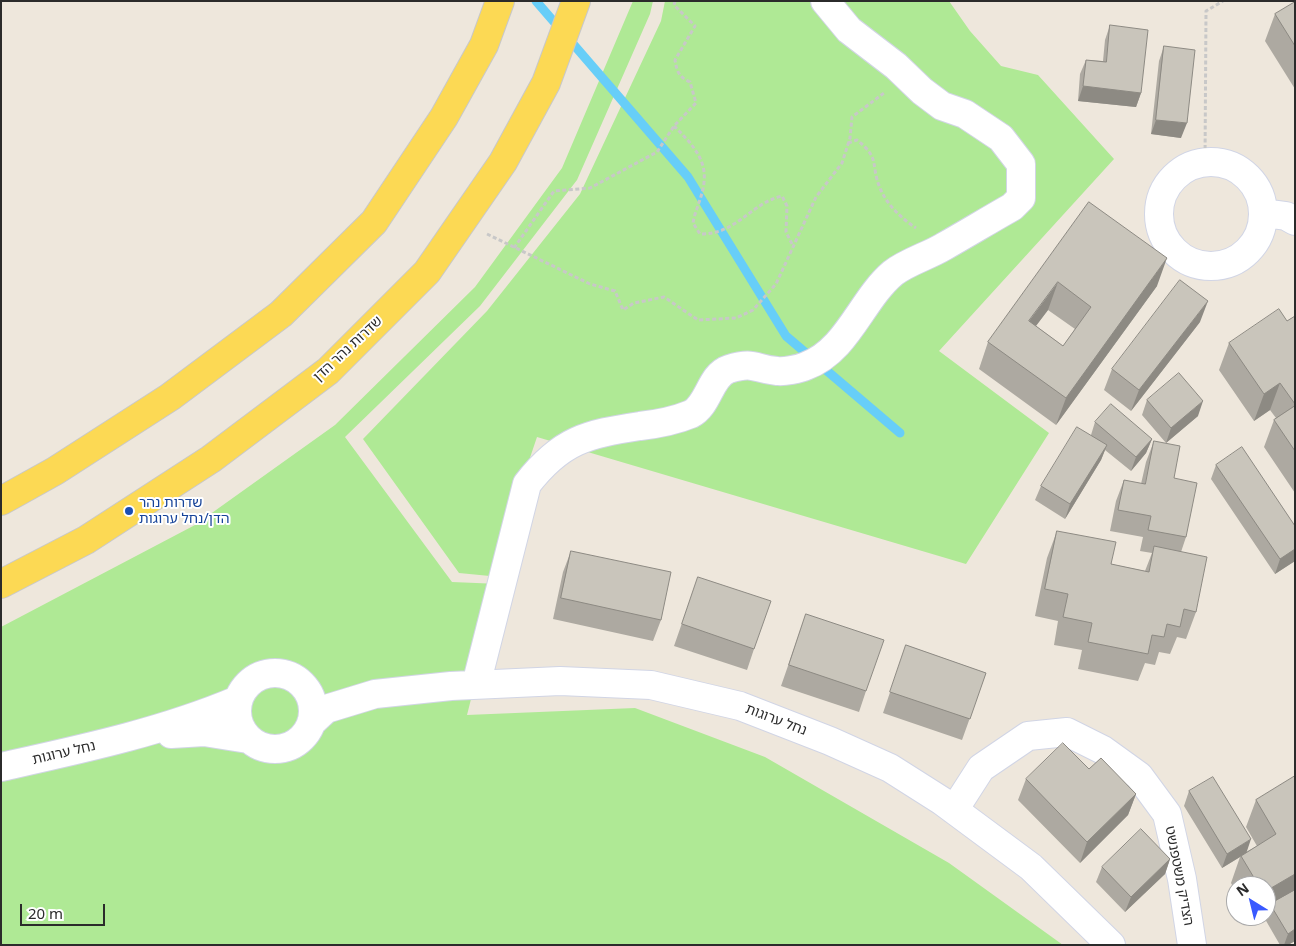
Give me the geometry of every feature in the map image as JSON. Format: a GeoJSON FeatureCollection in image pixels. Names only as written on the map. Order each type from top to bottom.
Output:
{"type":"FeatureCollection","features":[{"type":"Feature","properties":{"kind":"main road"},"geometry":{"type":"LineString","coordinates":[[1,501],[55,471],[186,386],[281,314],[374,222],[444,118],[484,45],[500,1]]}},
{"type":"Feature","properties":{"kind":"main road","name":"שדרות נהר הדן"},"geometry":{"type":"LineString","coordinates":[[1,584],[86,540],[211,459],[328,371],[427,272],[503,162],[546,82],[576,1]]}},
{"type":"Feature","properties":{"kind":"street"},"geometry":{"type":"LineString","coordinates":[[476,685],[526,484],[542,464],[561,448],[578,440],[605,432],[674,421],[694,412],[703,404],[712,387],[726,370],[745,364],[757,365],[777,371],[806,366],[828,353],[848,332],[875,291],[894,272],[943,247],[1012,207],[1021,198],[1021,164],[1002,138],[965,114],[942,106],[849,30],[825,1]]}},
{"type":"Feature","properties":{"kind":"street"},"geometry":{"type":"LineString","coordinates":[[1205,162],[1233,167],[1246,175],[1258,192],[1264,213],[1258,236],[1243,255],[1221,265],[1197,264],[1176,253],[1162,233],[1159,210],[1164,192],[1181,172],[1188,167],[1205,162]]}},
{"type":"Feature","properties":{"kind":"street"},"geometry":{"type":"LineString","coordinates":[[1264,213],[1286,216],[1295,221]]}},
{"type":"Feature","properties":{"kind":"street"},"geometry":{"type":"LineString","coordinates":[[269,673],[281,673],[292,677],[306,689],[313,706],[311,723],[302,738],[286,748],[269,749],[257,746],[240,729],[236,717],[238,700],[252,680],[269,673]]}},
{"type":"Feature","properties":{"kind":"street","name":"נחל ערוגות"},"geometry":{"type":"LineString","coordinates":[[311,723],[326,709],[354,698],[375,694],[476,685],[560,681],[651,685],[740,706],[830,740],[890,768],[954,810],[1031,868],[1111,945]]}},
{"type":"Feature","properties":{"kind":"street","name":"נחל ערוגות"},"geometry":{"type":"LineString","coordinates":[[306,689],[350,688],[375,694]]}},
{"type":"Feature","properties":{"kind":"street","name":"נחל ערוגות"},"geometry":{"type":"LineString","coordinates":[[1,767],[128,738],[238,700]]}},
{"type":"Feature","properties":{"kind":"street","name":"נחל ערוגות"},"geometry":{"type":"LineString","coordinates":[[128,738],[204,732],[248,739]]}},
{"type":"Feature","properties":{"kind":"street","name":"הצדיק משטפנשט"},"geometry":{"type":"LineString","coordinates":[[954,810],[982,768],[1028,736],[1067,732],[1104,750],[1139,776],[1167,814],[1182,879],[1192,945]]}},
{"type":"Feature","properties":{"kind":"path"},"geometry":{"type":"LineString","coordinates":[[514,248],[554,191],[590,188],[657,152],[674,126],[696,103],[690,82],[682,78],[677,71],[675,60],[695,26],[674,5],[675,1]]}},
{"type":"Feature","properties":{"kind":"path"},"geometry":{"type":"LineString","coordinates":[[1205,162],[1206,11],[1223,1]]}},
{"type":"Feature","properties":{"kind":"path"},"geometry":{"type":"LineString","coordinates":[[465,218],[488,236],[590,284],[615,291],[623,310],[634,302],[664,298],[698,320],[736,318],[753,310],[776,284],[816,197],[842,163],[852,117],[906,75]]}},
{"type":"Feature","properties":{"kind":"path"},"geometry":{"type":"LineString","coordinates":[[674,126],[694,146],[700,159],[705,181],[693,223],[700,234],[713,234],[737,224],[772,198],[782,196],[787,206],[786,232],[793,247]]}},
{"type":"Feature","properties":{"kind":"path"},"geometry":{"type":"LineString","coordinates":[[848,142],[857,140],[871,151],[879,186],[901,218],[943,247]]}},
{"type":"Feature","properties":{"kind":"green space"},"geometry":{"type":"Polygon","coordinates":[[[633,1],[653,1],[650,14],[577,180],[480,306],[345,437],[452,582],[500,584],[467,715],[635,708],[765,757],[949,863],[1063,945],[1,945],[1,627],[195,525],[335,425],[475,287],[562,168],[633,1]]]}},
{"type":"Feature","properties":{"kind":"green space"},"geometry":{"type":"Polygon","coordinates":[[[665,1],[949,1],[970,31],[1001,66],[1038,75],[1114,159],[939,351],[1049,433],[966,564],[537,437],[490,576],[459,573],[363,439],[487,311],[580,194],[661,21],[665,1]]]}},
{"type":"Feature","properties":{"kind":"building"},"geometry":{"type":"Polygon","coordinates":[[[1295,2],[1295,46],[1275,14],[1295,2]]]}},
{"type":"Feature","properties":{"kind":"building"},"geometry":{"type":"Polygon","coordinates":[[[1110,25],[1148,30],[1141,93],[1083,86],[1086,60],[1106,62],[1110,25]]]}},
{"type":"Feature","properties":{"kind":"building"},"geometry":{"type":"Polygon","coordinates":[[[1164,46],[1195,50],[1187,123],[1156,120],[1164,46]]]}},
{"type":"Feature","properties":{"kind":"building"},"geometry":{"type":"Polygon","coordinates":[[[1089,202],[1167,258],[1066,398],[988,342],[1089,202]],[[1058,282],[1029,321],[1063,346],[1091,307],[1058,282]]]}},
{"type":"Feature","properties":{"kind":"building"},"geometry":{"type":"Polygon","coordinates":[[[1180,280],[1208,301],[1139,390],[1112,369],[1180,280]]]}},
{"type":"Feature","properties":{"kind":"building"},"geometry":{"type":"Polygon","coordinates":[[[1279,309],[1287,321],[1295,316],[1295,404],[1280,383],[1264,394],[1229,343],[1279,309]]]}},
{"type":"Feature","properties":{"kind":"building"},"geometry":{"type":"Polygon","coordinates":[[[1179,373],[1203,401],[1171,428],[1147,400],[1179,373]]]}},
{"type":"Feature","properties":{"kind":"building"},"geometry":{"type":"Polygon","coordinates":[[[1111,404],[1152,439],[1136,457],[1095,422],[1111,404]]]}},
{"type":"Feature","properties":{"kind":"building"},"geometry":{"type":"Polygon","coordinates":[[[1295,406],[1295,451],[1274,420],[1295,406]]]}},
{"type":"Feature","properties":{"kind":"building"},"geometry":{"type":"Polygon","coordinates":[[[1077,427],[1107,445],[1070,504],[1041,486],[1077,427]]]}},
{"type":"Feature","properties":{"kind":"building"},"geometry":{"type":"Polygon","coordinates":[[[1154,441],[1180,446],[1174,478],[1197,483],[1186,537],[1148,530],[1151,516],[1118,510],[1124,480],[1145,484],[1154,441]]]}},
{"type":"Feature","properties":{"kind":"building"},"geometry":{"type":"Polygon","coordinates":[[[1242,447],[1295,526],[1295,549],[1280,559],[1216,465],[1242,447]]]}},
{"type":"Feature","properties":{"kind":"building"},"geometry":{"type":"Polygon","coordinates":[[[1057,531],[1116,542],[1111,564],[1149,572],[1154,546],[1207,557],[1196,612],[1184,609],[1180,627],[1167,624],[1164,637],[1152,635],[1148,654],[1088,642],[1092,623],[1063,617],[1068,594],[1045,589],[1057,531]]]}},
{"type":"Feature","properties":{"kind":"building"},"geometry":{"type":"Polygon","coordinates":[[[571,551],[671,572],[661,620],[561,598],[571,551]]]}},
{"type":"Feature","properties":{"kind":"building"},"geometry":{"type":"Polygon","coordinates":[[[698,577],[771,601],[754,649],[682,624],[698,577]]]}},
{"type":"Feature","properties":{"kind":"building"},"geometry":{"type":"Polygon","coordinates":[[[806,614],[884,640],[866,691],[789,665],[806,614]]]}},
{"type":"Feature","properties":{"kind":"building"},"geometry":{"type":"Polygon","coordinates":[[[906,645],[986,673],[970,719],[890,692],[906,645]]]}},
{"type":"Feature","properties":{"kind":"building"},"geometry":{"type":"Polygon","coordinates":[[[1063,743],[1089,769],[1101,758],[1136,794],[1087,842],[1026,779],[1063,743]]]}},
{"type":"Feature","properties":{"kind":"building"},"geometry":{"type":"Polygon","coordinates":[[[1295,776],[1295,874],[1276,885],[1276,876],[1253,876],[1241,856],[1276,834],[1256,800],[1295,776]]]}},
{"type":"Feature","properties":{"kind":"building"},"geometry":{"type":"Polygon","coordinates":[[[1213,777],[1251,839],[1227,854],[1189,791],[1213,777]]]}},
{"type":"Feature","properties":{"kind":"building"},"geometry":{"type":"Polygon","coordinates":[[[1141,829],[1170,859],[1131,897],[1102,867],[1141,829]]]}},
{"type":"Feature","properties":{"kind":"building"},"geometry":{"type":"Polygon","coordinates":[[[1295,890],[1295,929],[1288,934],[1276,914],[1276,901],[1295,890]]]}},
{"type":"Feature","properties":{"kind":"waterway"},"geometry":{"type":"LineString","coordinates":[[536,1],[688,177],[786,336],[900,433]]}},
{"type":"Feature","properties":{"kind":"place","name":"שדרות נהר הדן/נחל ערוגות"},"geometry":{"type":"Point","coordinates":[129,511]}}]}
